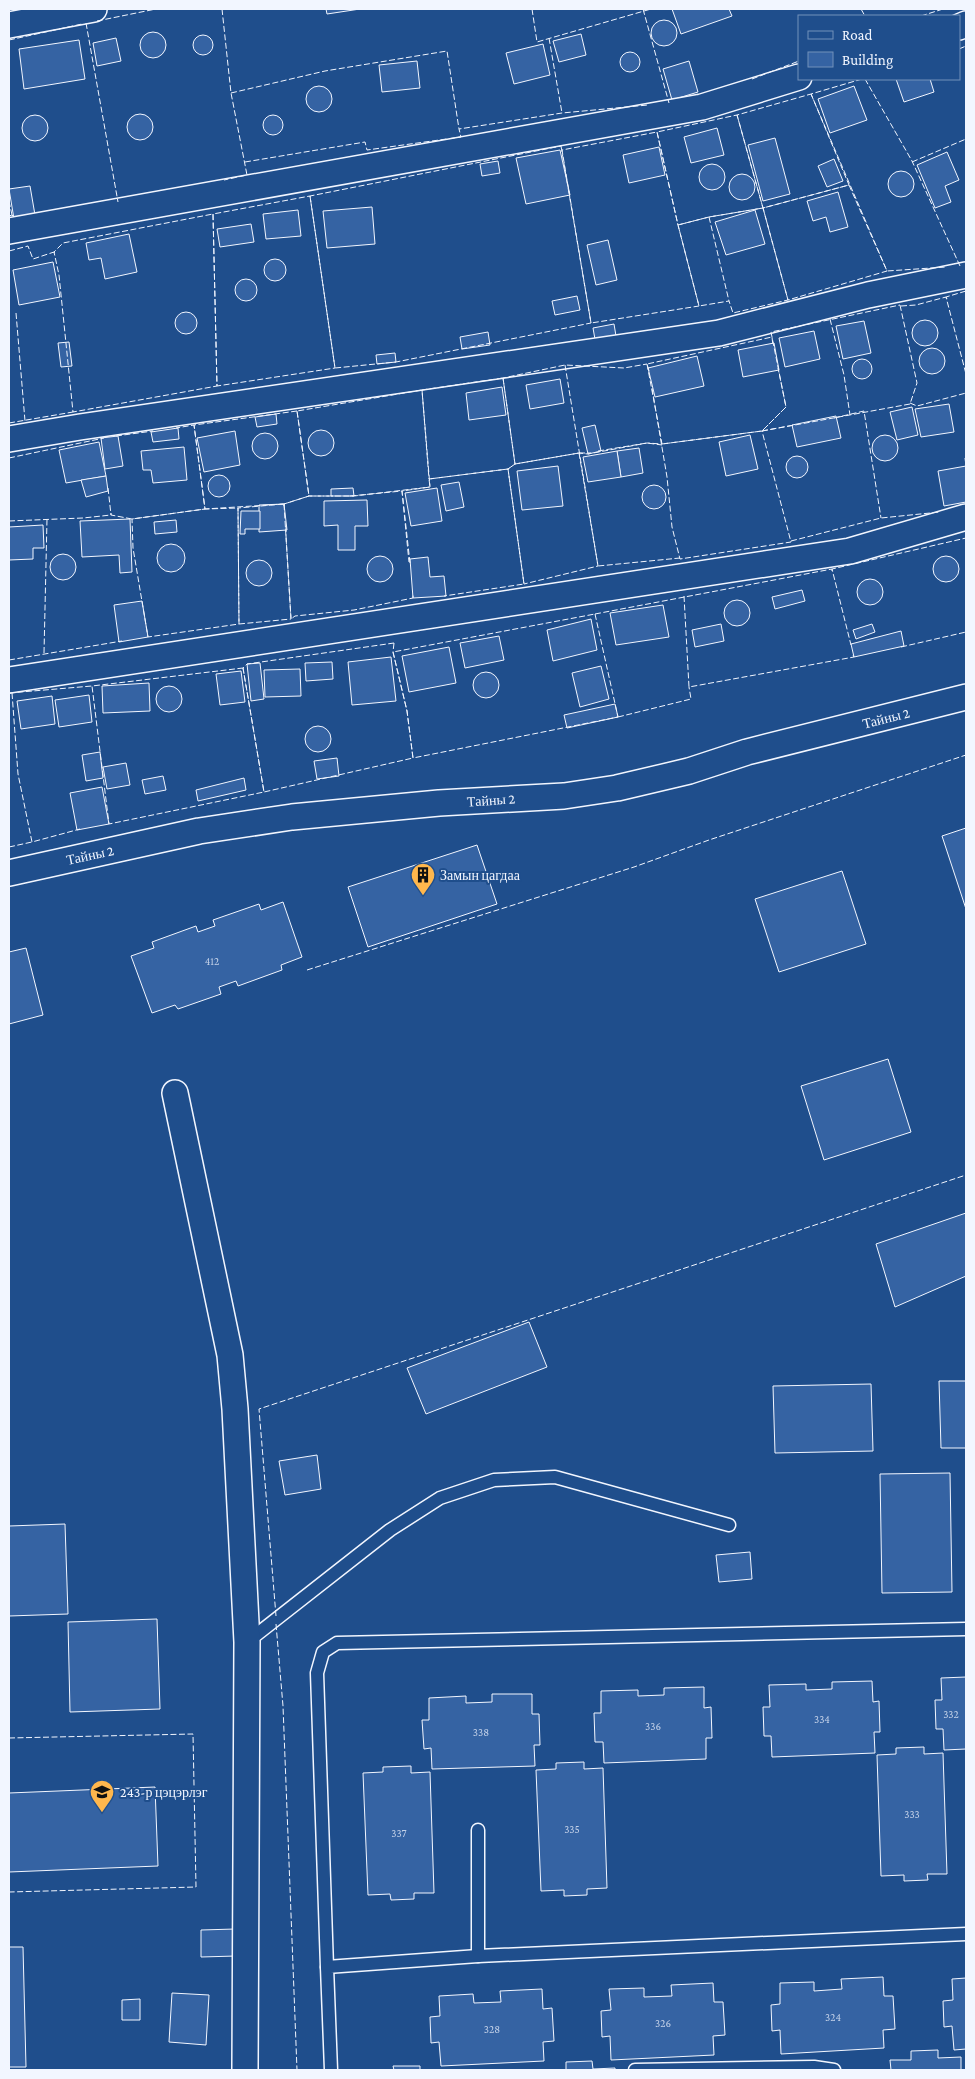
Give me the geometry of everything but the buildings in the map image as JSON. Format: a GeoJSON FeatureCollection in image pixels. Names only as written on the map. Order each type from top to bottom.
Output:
{"type":"FeatureCollection","features":[{"type":"Feature","properties":{"kind":"street"},"geometry":{"type":"LineString","coordinates":[[9,25],[94,9]]}},
{"type":"Feature","properties":{"kind":"street"},"geometry":{"type":"LineString","coordinates":[[9,231],[702,107],[798,77]]}},
{"type":"Feature","properties":{"kind":"street"},"geometry":{"type":"LineString","coordinates":[[9,439],[90,425],[719,333],[868,295],[966,275]]}},
{"type":"Feature","properties":{"kind":"street"},"geometry":{"type":"LineString","coordinates":[[9,680],[850,551],[966,517]]}},
{"type":"Feature","properties":{"kind":"street","name":"Тайны 2"},"geometry":{"type":"LineString","coordinates":[[9,873],[199,831],[292,817],[439,804],[564,796],[617,788],[689,771],[747,752],[966,697]]}},
{"type":"Feature","properties":{"kind":"street"},"geometry":{"type":"LineString","coordinates":[[175,1093],[230,1355],[235,1409],[247,1642],[245,2070]]}},
{"type":"Feature","properties":{"kind":"lane"},"geometry":{"type":"LineString","coordinates":[[247,1642],[390,1530],[440,1498],[494,1480],[555,1477],[729,1525]]}},
{"type":"Feature","properties":{"kind":"lane"},"geometry":{"type":"LineString","coordinates":[[331,2070],[317,1673],[323,1652],[337,1644],[966,1629]]}},
{"type":"Feature","properties":{"kind":"lane"},"geometry":{"type":"LineString","coordinates":[[478,1830],[478,1956]]}},
{"type":"Feature","properties":{"kind":"lane"},"geometry":{"type":"LineString","coordinates":[[327,1967],[478,1956],[966,1934]]}},
{"type":"Feature","properties":{"kind":"lane"},"geometry":{"type":"LineString","coordinates":[[635,2070],[814,2067],[834,2070]]}},
{"type":"Feature","properties":{"kind":"fence"},"geometry":{"type":"LineString","coordinates":[[97,21],[156,9]]}},
{"type":"Feature","properties":{"kind":"fence"},"geometry":{"type":"LineString","coordinates":[[222,9],[231,93],[247,175],[224,180]]}},
{"type":"Feature","properties":{"kind":"fence"},"geometry":{"type":"LineString","coordinates":[[532,9],[537,42],[651,9]]}},
{"type":"Feature","properties":{"kind":"fence"},"geometry":{"type":"LineString","coordinates":[[643,9],[669,103]]}},
{"type":"Feature","properties":{"kind":"fence"},"geometry":{"type":"LineString","coordinates":[[861,9],[864,15]]}},
{"type":"Feature","properties":{"kind":"fence"},"geometry":{"type":"LineString","coordinates":[[924,15],[943,9]]}},
{"type":"Feature","properties":{"kind":"fence"},"geometry":{"type":"LineString","coordinates":[[86,23],[118,202]]}},
{"type":"Feature","properties":{"kind":"fence"},"geometry":{"type":"LineString","coordinates":[[9,40],[82,24]]}},
{"type":"Feature","properties":{"kind":"fence"},"geometry":{"type":"LineString","coordinates":[[549,38],[562,113]]}},
{"type":"Feature","properties":{"kind":"fence"},"geometry":{"type":"LineString","coordinates":[[960,49],[966,46]]}},
{"type":"Feature","properties":{"kind":"fence"},"geometry":{"type":"LineString","coordinates":[[231,93],[325,71],[447,51],[459,129]]}},
{"type":"Feature","properties":{"kind":"fence"},"geometry":{"type":"LineString","coordinates":[[752,79],[798,61]]}},
{"type":"Feature","properties":{"kind":"fence"},"geometry":{"type":"LineString","coordinates":[[859,80],[811,94],[887,271],[946,267]]}},
{"type":"Feature","properties":{"kind":"fence"},"geometry":{"type":"LineString","coordinates":[[866,80],[912,161],[960,266],[958,267]]}},
{"type":"Feature","properties":{"kind":"fence"},"geometry":{"type":"LineString","coordinates":[[811,94],[849,185],[763,208],[737,115],[811,94]]}},
{"type":"Feature","properties":{"kind":"fence"},"geometry":{"type":"LineString","coordinates":[[245,162],[365,142],[367,150],[461,137],[459,129],[562,113],[648,105]]}},
{"type":"Feature","properties":{"kind":"fence"},"geometry":{"type":"LineString","coordinates":[[737,115],[763,208],[709,217],[678,225],[657,132],[737,115]]}},
{"type":"Feature","properties":{"kind":"fence"},"geometry":{"type":"LineString","coordinates":[[657,132],[699,306],[591,323],[562,150],[657,132]]}},
{"type":"Feature","properties":{"kind":"fence"},"geometry":{"type":"LineString","coordinates":[[912,162],[966,139]]}},
{"type":"Feature","properties":{"kind":"fence"},"geometry":{"type":"LineString","coordinates":[[561,146],[591,323],[396,362],[335,368],[310,196],[561,146]]}},
{"type":"Feature","properties":{"kind":"fence"},"geometry":{"type":"LineString","coordinates":[[849,185],[887,271],[788,300],[763,208],[849,185]]}},
{"type":"Feature","properties":{"kind":"fence"},"geometry":{"type":"LineString","coordinates":[[310,196],[335,368],[217,386],[213,214],[310,196]]}},
{"type":"Feature","properties":{"kind":"fence"},"geometry":{"type":"LineString","coordinates":[[9,201],[12,215]]}},
{"type":"Feature","properties":{"kind":"fence"},"geometry":{"type":"LineString","coordinates":[[763,208],[788,300],[733,313],[729,301],[699,306],[678,225],[709,217],[763,208]]}},
{"type":"Feature","properties":{"kind":"fence"},"geometry":{"type":"LineString","coordinates":[[213,214],[217,386],[73,412],[59,275],[54,252],[63,243],[213,214]]}},
{"type":"Feature","properties":{"kind":"fence"},"geometry":{"type":"LineString","coordinates":[[9,216],[12,215],[15,218]]}},
{"type":"Feature","properties":{"kind":"fence"},"geometry":{"type":"LineString","coordinates":[[709,217],[729,301]]}},
{"type":"Feature","properties":{"kind":"fence"},"geometry":{"type":"LineString","coordinates":[[9,251],[28,246],[33,259],[54,252],[55,254]]}},
{"type":"Feature","properties":{"kind":"fence"},"geometry":{"type":"LineString","coordinates":[[947,299],[946,297],[966,291]]}},
{"type":"Feature","properties":{"kind":"fence"},"geometry":{"type":"LineString","coordinates":[[901,306],[916,305],[946,297],[966,374]]}},
{"type":"Feature","properties":{"kind":"fence"},"geometry":{"type":"LineString","coordinates":[[900,305],[917,383],[910,404],[762,431],[786,407],[771,332],[900,305]]}},
{"type":"Feature","properties":{"kind":"fence"},"geometry":{"type":"LineString","coordinates":[[16,313],[25,421]]}},
{"type":"Feature","properties":{"kind":"fence"},"geometry":{"type":"LineString","coordinates":[[830,319],[844,375],[850,415]]}},
{"type":"Feature","properties":{"kind":"fence"},"geometry":{"type":"LineString","coordinates":[[649,371],[647,364],[772,337],[773,346]]}},
{"type":"Feature","properties":{"kind":"fence"},"geometry":{"type":"LineString","coordinates":[[647,364],[662,444],[647,443],[588,454],[579,453],[515,464],[503,378],[565,365],[624,368],[647,364]]}},
{"type":"Feature","properties":{"kind":"fence"},"geometry":{"type":"LineString","coordinates":[[565,365],[598,566],[680,558]]}},
{"type":"Feature","properties":{"kind":"fence"},"geometry":{"type":"LineString","coordinates":[[662,444],[762,431],[786,407],[778,368]]}},
{"type":"Feature","properties":{"kind":"fence"},"geometry":{"type":"LineString","coordinates":[[503,378],[515,464],[508,469],[429,479],[422,390],[503,378]]}},
{"type":"Feature","properties":{"kind":"fence"},"geometry":{"type":"LineString","coordinates":[[652,388],[667,477],[672,527],[680,559],[791,542],[762,431],[662,444]]}},
{"type":"Feature","properties":{"kind":"fence"},"geometry":{"type":"LineString","coordinates":[[422,390],[430,487],[354,496],[309,496],[297,411],[422,390]]}},
{"type":"Feature","properties":{"kind":"fence"},"geometry":{"type":"LineString","coordinates":[[910,403],[917,406],[966,393]]}},
{"type":"Feature","properties":{"kind":"fence"},"geometry":{"type":"LineString","coordinates":[[9,423],[73,411]]}},
{"type":"Feature","properties":{"kind":"fence"},"geometry":{"type":"LineString","coordinates":[[297,411],[309,496],[284,504],[205,509],[194,425],[297,411]]}},
{"type":"Feature","properties":{"kind":"fence"},"geometry":{"type":"LineString","coordinates":[[834,418],[864,411],[881,518]]}},
{"type":"Feature","properties":{"kind":"fence"},"geometry":{"type":"LineString","coordinates":[[108,488],[111,515],[132,519],[205,509],[194,425],[176,428]]}},
{"type":"Feature","properties":{"kind":"fence"},"geometry":{"type":"LineString","coordinates":[[762,431],[794,425]]}},
{"type":"Feature","properties":{"kind":"fence"},"geometry":{"type":"LineString","coordinates":[[116,436],[153,431]]}},
{"type":"Feature","properties":{"kind":"fence"},"geometry":{"type":"LineString","coordinates":[[9,458],[104,438]]}},
{"type":"Feature","properties":{"kind":"fence"},"geometry":{"type":"LineString","coordinates":[[598,451],[647,443],[662,445]]}},
{"type":"Feature","properties":{"kind":"fence"},"geometry":{"type":"LineString","coordinates":[[579,453],[591,453]]}},
{"type":"Feature","properties":{"kind":"fence"},"geometry":{"type":"LineString","coordinates":[[579,453],[598,566],[524,584],[508,469],[515,464],[579,453]]}},
{"type":"Feature","properties":{"kind":"fence"},"geometry":{"type":"LineString","coordinates":[[410,563],[402,491],[430,487],[429,479],[508,469],[524,584],[444,596]]}},
{"type":"Feature","properties":{"kind":"fence"},"geometry":{"type":"LineString","coordinates":[[350,496],[402,491],[409,562]]}},
{"type":"Feature","properties":{"kind":"fence"},"geometry":{"type":"LineString","coordinates":[[284,506],[284,504],[309,496],[333,496]]}},
{"type":"Feature","properties":{"kind":"fence"},"geometry":{"type":"LineString","coordinates":[[284,504],[291,619],[239,624],[238,508],[284,504]]}},
{"type":"Feature","properties":{"kind":"fence"},"geometry":{"type":"LineString","coordinates":[[238,508],[239,624],[148,637],[133,548],[132,519],[205,509],[238,508]]}},
{"type":"Feature","properties":{"kind":"fence"},"geometry":{"type":"LineString","coordinates":[[791,541],[881,518],[940,512]]}},
{"type":"Feature","properties":{"kind":"fence"},"geometry":{"type":"LineString","coordinates":[[9,521],[83,518],[111,515],[111,513]]}},
{"type":"Feature","properties":{"kind":"fence"},"geometry":{"type":"LineString","coordinates":[[44,653],[47,519]]}},
{"type":"Feature","properties":{"kind":"fence"},"geometry":{"type":"LineString","coordinates":[[286,526],[286,536]]}},
{"type":"Feature","properties":{"kind":"fence"},"geometry":{"type":"LineString","coordinates":[[286,536],[291,619],[295,616],[354,610],[413,598],[413,595]]}},
{"type":"Feature","properties":{"kind":"fence"},"geometry":{"type":"LineString","coordinates":[[832,571],[832,569],[966,538]]}},
{"type":"Feature","properties":{"kind":"fence"},"geometry":{"type":"LineString","coordinates":[[595,614],[832,569],[851,645]]}},
{"type":"Feature","properties":{"kind":"fence"},"geometry":{"type":"LineString","coordinates":[[684,596],[689,687],[854,657],[853,655]]}},
{"type":"Feature","properties":{"kind":"fence"},"geometry":{"type":"LineString","coordinates":[[595,614],[618,717],[413,758],[407,711],[393,652],[595,614]]}},
{"type":"Feature","properties":{"kind":"fence"},"geometry":{"type":"LineString","coordinates":[[901,647],[966,632]]}},
{"type":"Feature","properties":{"kind":"fence"},"geometry":{"type":"LineString","coordinates":[[9,660],[122,641]]}},
{"type":"Feature","properties":{"kind":"fence"},"geometry":{"type":"LineString","coordinates":[[394,643],[393,652],[407,711],[413,758],[264,792],[243,668],[247,664],[394,643]]}},
{"type":"Feature","properties":{"kind":"fence"},"geometry":{"type":"LineString","coordinates":[[243,668],[264,792],[109,824],[92,686],[243,668]]}},
{"type":"Feature","properties":{"kind":"fence"},"geometry":{"type":"LineString","coordinates":[[9,693],[92,687]]}},
{"type":"Feature","properties":{"kind":"fence"},"geometry":{"type":"LineString","coordinates":[[618,717],[691,699],[689,687]]}},
{"type":"Feature","properties":{"kind":"fence"},"geometry":{"type":"LineString","coordinates":[[12,693],[18,774],[32,842],[80,829]]}},
{"type":"Feature","properties":{"kind":"fence"},"geometry":{"type":"LineString","coordinates":[[307,970],[634,867],[709,840],[966,755]]}},
{"type":"Feature","properties":{"kind":"fence"},"geometry":{"type":"LineString","coordinates":[[9,847],[32,842],[32,840]]}},
{"type":"Feature","properties":{"kind":"fence"},"geometry":{"type":"LineString","coordinates":[[276,1616],[259,1409],[966,1175]]}},
{"type":"Feature","properties":{"kind":"fence"},"geometry":{"type":"LineString","coordinates":[[276,1624],[283,1706],[297,2070]]}},
{"type":"Feature","properties":{"kind":"fence"},"geometry":{"type":"LineString","coordinates":[[9,1738],[193,1734],[196,1887],[9,1892]]}},
{"type":"Feature","properties":{"kind":"place","name":"Замын цагдаа"},"geometry":{"type":"Point","coordinates":[423,896]}},
{"type":"Feature","properties":{"kind":"place","name":"243-р цэцэрлэг"},"geometry":{"type":"Point","coordinates":[102,1813]}}]}
